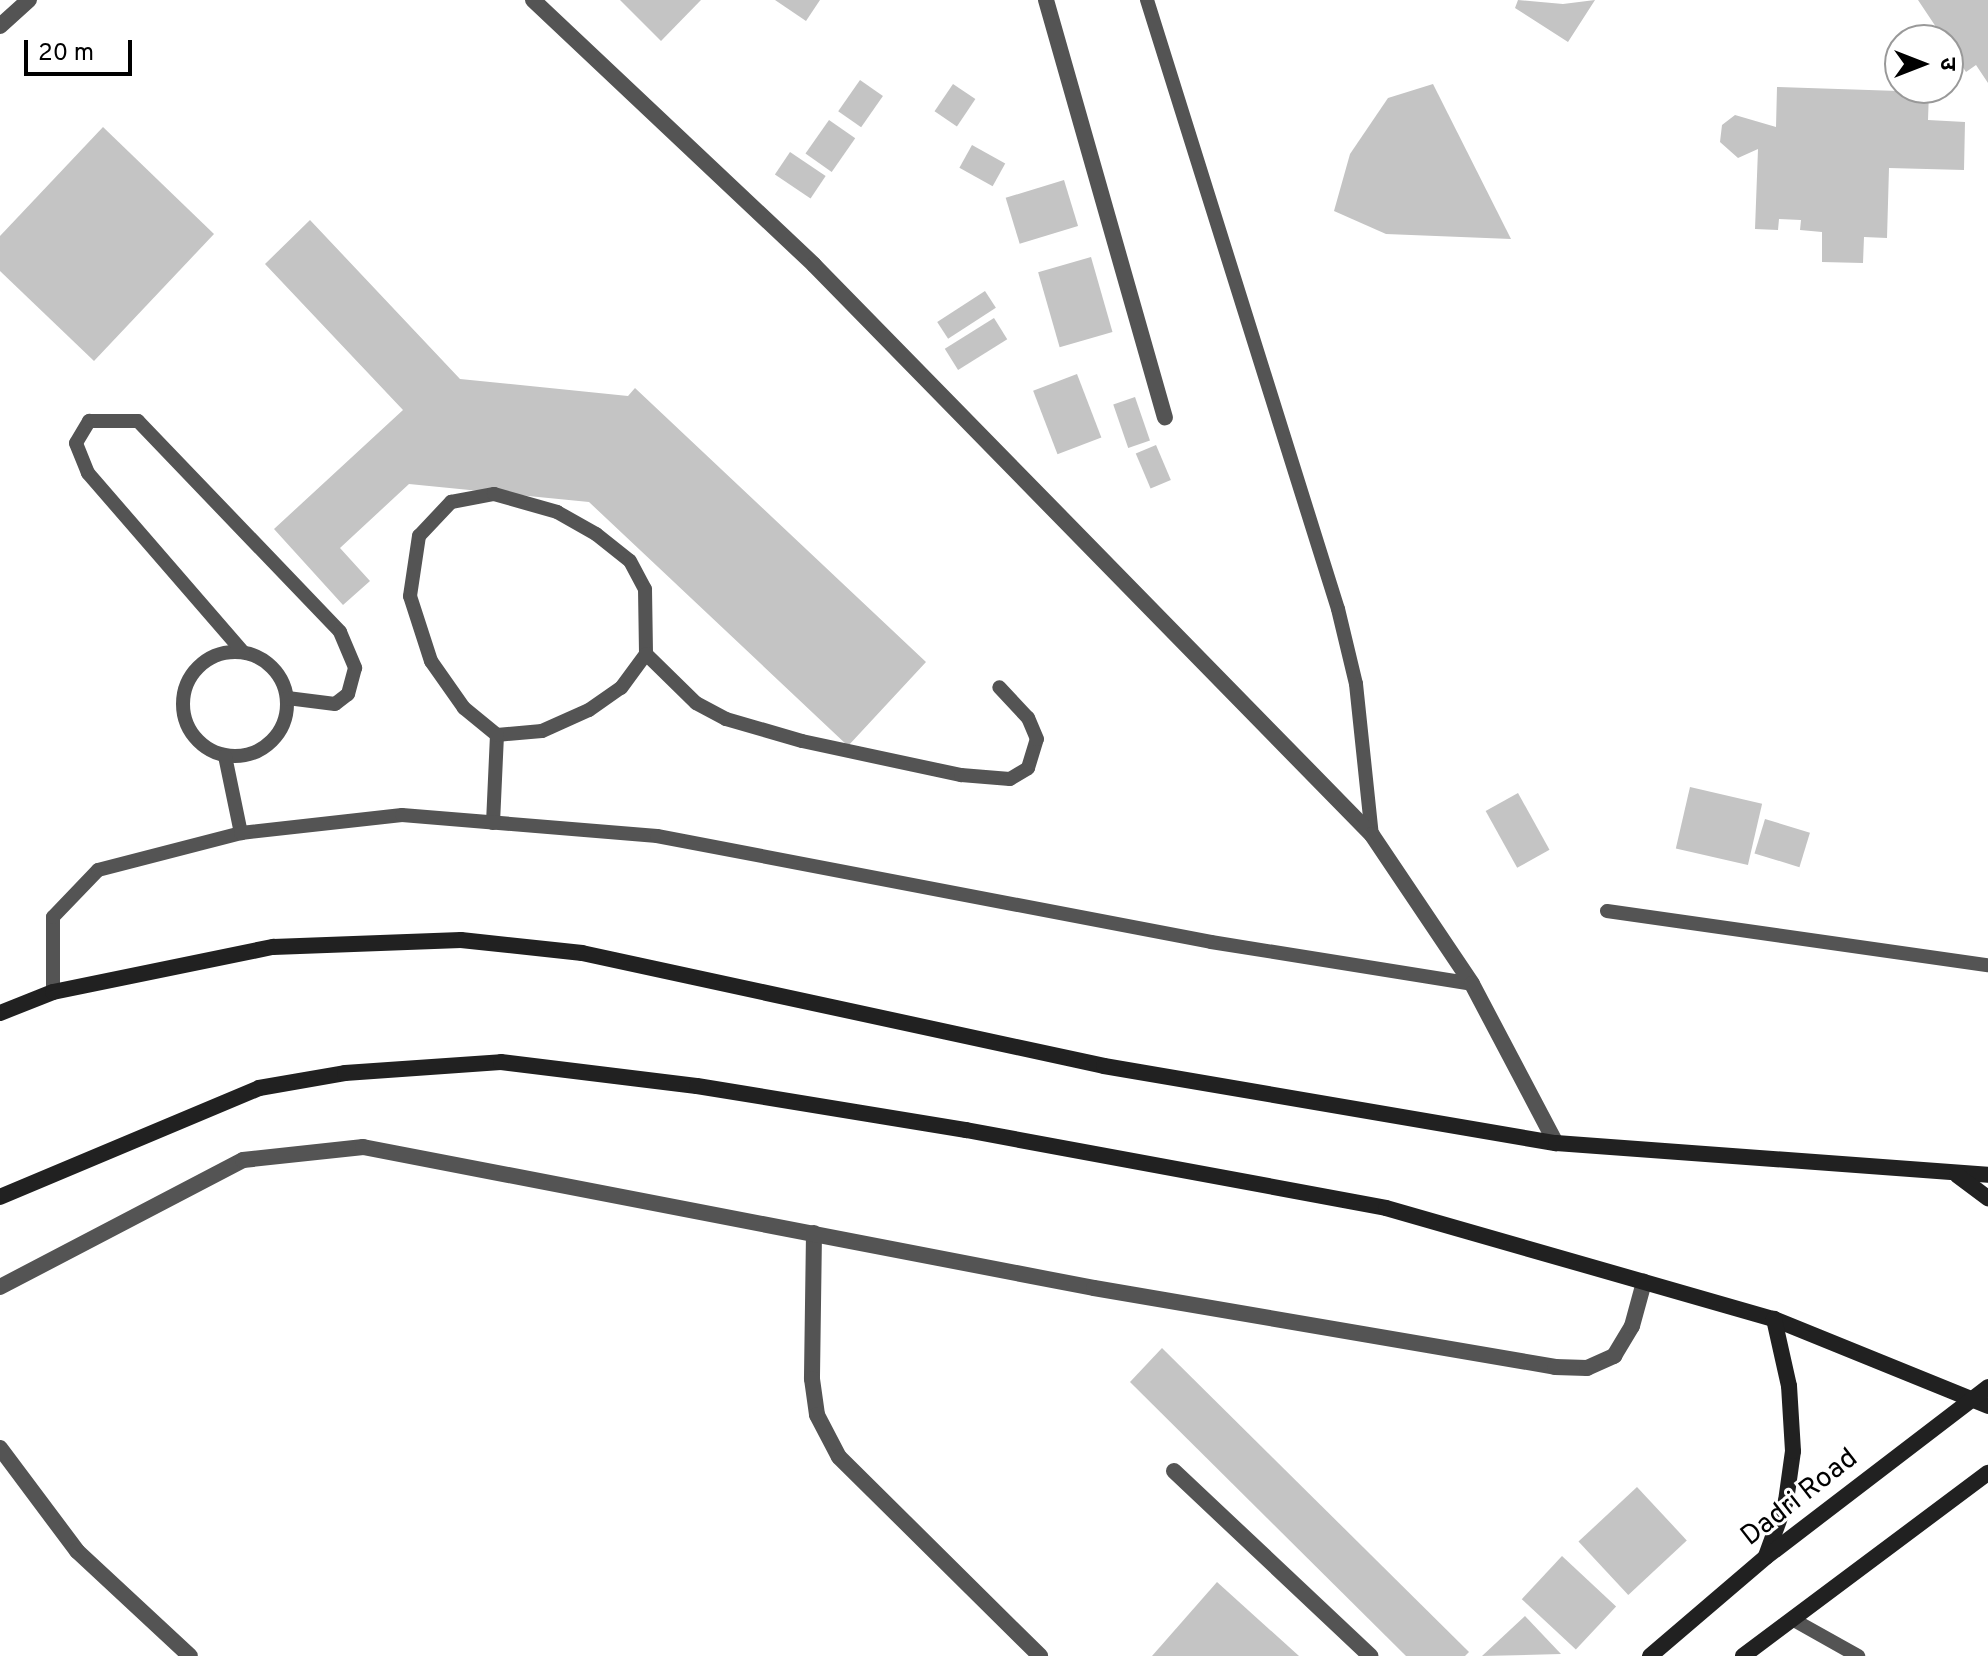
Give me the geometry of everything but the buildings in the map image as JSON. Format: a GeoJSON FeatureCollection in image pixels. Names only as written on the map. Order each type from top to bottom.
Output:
{"type":"FeatureCollection","features":[{"type":"Feature","properties":{"kind":"main road"},"geometry":{"type":"LineString","coordinates":[[0,1013],[53,992],[273,947],[461,940],[582,953],[1104,1066],[1556,1143],[1988,1175]]}},
{"type":"Feature","properties":{"kind":"main road"},"geometry":{"type":"LineString","coordinates":[[0,1197],[259,1088],[345,1073],[501,1062],[697,1086],[936,1125],[1386,1208],[1774,1319],[1988,1406]]}},
{"type":"Feature","properties":{"kind":"main road"},"geometry":{"type":"LineString","coordinates":[[1957,1175],[1988,1198]]}},
{"type":"Feature","properties":{"kind":"main road"},"geometry":{"type":"LineString","coordinates":[[1766,1557],[1786,1501],[1793,1451],[1789,1386],[1774,1319]]}},
{"type":"Feature","properties":{"kind":"main road","name":"Dadri Road"},"geometry":{"type":"LineString","coordinates":[[1650,1656],[1766,1557],[1988,1387]]}},
{"type":"Feature","properties":{"kind":"main road"},"geometry":{"type":"LineString","coordinates":[[1743,1656],[1988,1473]]}},
{"type":"Feature","properties":{"kind":"street"},"geometry":{"type":"LineString","coordinates":[[0,26],[29,0]]}},
{"type":"Feature","properties":{"kind":"street"},"geometry":{"type":"LineString","coordinates":[[533,0],[814,265],[1372,835],[1472,984],[1556,1143]]}},
{"type":"Feature","properties":{"kind":"street"},"geometry":{"type":"LineString","coordinates":[[1046,0],[1165,417]]}},
{"type":"Feature","properties":{"kind":"street"},"geometry":{"type":"LineString","coordinates":[[0,1287],[243,1160],[363,1147],[1094,1288],[1555,1367],[1587,1368],[1614,1356],[1632,1326],[1644,1282]]}},
{"type":"Feature","properties":{"kind":"street"},"geometry":{"type":"LineString","coordinates":[[814,1233],[812,1379],[817,1415],[839,1457],[1040,1656]]}},
{"type":"Feature","properties":{"kind":"street"},"geometry":{"type":"LineString","coordinates":[[0,1448],[77,1551],[190,1656]]}},
{"type":"Feature","properties":{"kind":"street"},"geometry":{"type":"LineString","coordinates":[[1174,1471],[1370,1656]]}},
{"type":"Feature","properties":{"kind":"lane"},"geometry":{"type":"LineString","coordinates":[[1147,0],[1338,609],[1356,684],[1372,835]]}},
{"type":"Feature","properties":{"kind":"lane"},"geometry":{"type":"LineString","coordinates":[[243,652],[208,660],[186,687],[183,705],[195,738],[225,756],[242,757],[271,743],[281,730],[287,698],[273,668],[243,652],[88,473],[76,443],[89,421],[138,421],[340,632],[355,668],[348,694],[335,704],[287,698]]}},
{"type":"Feature","properties":{"kind":"lane"},"geometry":{"type":"LineString","coordinates":[[494,494],[557,512],[596,534],[630,561],[645,589],[646,654],[621,688],[589,710],[542,731],[497,735],[464,708],[431,661],[410,596],[419,536],[451,502],[494,494]]}},
{"type":"Feature","properties":{"kind":"lane"},"geometry":{"type":"LineString","coordinates":[[646,654],[696,703],[717,715],[802,741],[994,780],[1021,774],[1036,751],[1035,729],[999,687]]}},
{"type":"Feature","properties":{"kind":"lane"},"geometry":{"type":"LineString","coordinates":[[493,823],[497,735]]}},
{"type":"Feature","properties":{"kind":"lane"},"geometry":{"type":"LineString","coordinates":[[225,756],[241,833]]}},
{"type":"Feature","properties":{"kind":"lane"},"geometry":{"type":"LineString","coordinates":[[53,992],[53,917],[98,870],[241,833],[402,815],[657,836],[1211,942],[1472,984]]}},
{"type":"Feature","properties":{"kind":"lane"},"geometry":{"type":"LineString","coordinates":[[1607,911],[1988,965]]}},
{"type":"Feature","properties":{"kind":"lane"},"geometry":{"type":"LineString","coordinates":[[1792,1619],[1858,1656]]}}]}
